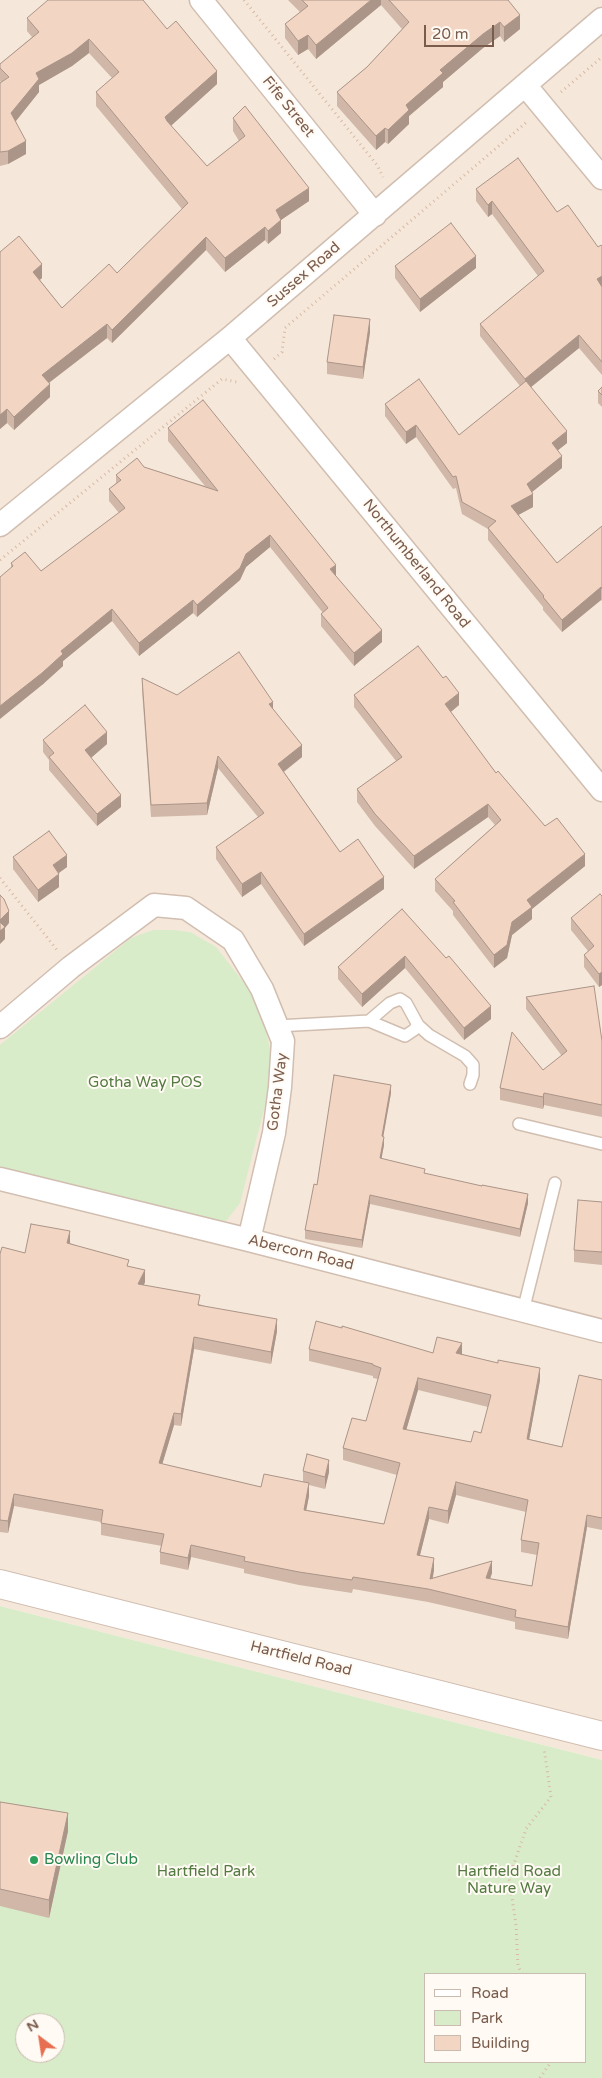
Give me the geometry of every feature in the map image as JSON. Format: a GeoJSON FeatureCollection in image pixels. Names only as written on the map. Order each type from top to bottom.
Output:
{"type":"FeatureCollection","features":[{"type":"Feature","properties":{"kind":"street","name":"Fife Street"},"geometry":{"type":"LineString","coordinates":[[200,0],[374,215]]}},
{"type":"Feature","properties":{"kind":"street","name":"Sussex Road"},"geometry":{"type":"LineString","coordinates":[[0,525],[230,338],[602,19]]}},
{"type":"Feature","properties":{"kind":"street"},"geometry":{"type":"LineString","coordinates":[[525,84],[602,178]]}},
{"type":"Feature","properties":{"kind":"street","name":"Northumberland Road"},"geometry":{"type":"LineString","coordinates":[[230,338],[602,790]]}},
{"type":"Feature","properties":{"kind":"street","name":"Gotha Way"},"geometry":{"type":"LineString","coordinates":[[0,1027],[71,967],[154,905],[186,908],[232,940],[262,988],[283,1041],[274,1133],[249,1240]]}},
{"type":"Feature","properties":{"kind":"street","name":"Abercorn Road"},"geometry":{"type":"LineString","coordinates":[[0,1179],[249,1240],[602,1331]]}},
{"type":"Feature","properties":{"kind":"street","name":"Hartfield Road"},"geometry":{"type":"LineString","coordinates":[[0,1584],[602,1736]]}},
{"type":"Feature","properties":{"kind":"lane"},"geometry":{"type":"LineString","coordinates":[[369,1020],[390,1003],[400,999],[406,1003],[418,1025],[433,1038],[465,1056],[472,1065],[473,1075],[470,1084]]}},
{"type":"Feature","properties":{"kind":"lane"},"geometry":{"type":"LineString","coordinates":[[277,1026],[369,1020],[405,1036],[418,1025]]}},
{"type":"Feature","properties":{"kind":"lane"},"geometry":{"type":"LineString","coordinates":[[519,1124],[602,1144]]}},
{"type":"Feature","properties":{"kind":"lane"},"geometry":{"type":"LineString","coordinates":[[523,1311],[555,1184]]}},
{"type":"Feature","properties":{"kind":"path"},"geometry":{"type":"LineString","coordinates":[[244,0],[378,165],[385,181],[415,216]]}},
{"type":"Feature","properties":{"kind":"path"},"geometry":{"type":"LineString","coordinates":[[0,560],[222,379],[243,384],[282,352],[285,328],[602,57]]}},
{"type":"Feature","properties":{"kind":"path"},"geometry":{"type":"LineString","coordinates":[[0,878],[71,967]]}},
{"type":"Feature","properties":{"kind":"path"},"geometry":{"type":"LineString","coordinates":[[522,1973],[518,1966],[516,1925],[509,1878],[526,1829],[551,1796],[543,1742]]}},
{"type":"Feature","properties":{"kind":"path"},"geometry":{"type":"LineString","coordinates":[[540,2078],[549,2063]]}},
{"type":"Feature","properties":{"kind":"shaded area"},"geometry":{"type":"Polygon","coordinates":[[[0,0],[602,0],[602,1760],[0,1606],[0,0]]]}},
{"type":"Feature","properties":{"kind":"green space","name":"Gotha Way POS"},"geometry":{"type":"Polygon","coordinates":[[[153,930],[190,932],[216,947],[256,998],[270,1049],[269,1090],[240,1203],[227,1220],[216,1225],[0,1172],[0,1045],[131,938],[153,930]]]}},
{"type":"Feature","properties":{"kind":"green space","name":"Hartfield Park"},"geometry":{"type":"Polygon","coordinates":[[[0,1606],[602,1760],[602,2078],[0,2078],[0,1606]]]}},
{"type":"Feature","properties":{"kind":"building"},"geometry":{"type":"Polygon","coordinates":[[[48,0],[143,0],[167,29],[176,21],[217,71],[165,117],[167,121],[207,166],[245,136],[233,118],[245,106],[309,188],[276,210],[281,220],[268,231],[265,227],[225,258],[206,237],[112,330],[107,324],[42,375],[50,384],[14,417],[7,409],[0,415],[0,252],[19,236],[42,264],[33,272],[62,308],[109,264],[117,273],[188,203],[96,92],[119,72],[89,39],[72,53],[36,73],[39,79],[11,113],[26,141],[8,151],[0,152],[0,83],[9,77],[0,68],[0,64],[39,32],[27,18],[48,0]]]}},
{"type":"Feature","properties":{"kind":"building"},"geometry":{"type":"Polygon","coordinates":[[[302,0],[371,0],[316,45],[308,35],[298,41],[285,24],[308,6],[302,0]]]}},
{"type":"Feature","properties":{"kind":"building"},"geometry":{"type":"Polygon","coordinates":[[[389,0],[508,0],[520,15],[504,27],[500,22],[440,70],[443,73],[406,105],[409,110],[388,130],[385,128],[376,136],[337,92],[367,67],[409,22],[389,0]]]}},
{"type":"Feature","properties":{"kind":"building"},"geometry":{"type":"Polygon","coordinates":[[[518,158],[557,212],[568,205],[598,247],[602,246],[602,276],[597,279],[602,287],[602,362],[579,335],[525,379],[480,324],[544,271],[492,201],[488,205],[476,189],[518,158]]]}},
{"type":"Feature","properties":{"kind":"building"},"geometry":{"type":"Polygon","coordinates":[[[451,223],[476,256],[420,299],[395,266],[451,223]]]}},
{"type":"Feature","properties":{"kind":"building"},"geometry":{"type":"Polygon","coordinates":[[[334,315],[370,319],[363,367],[327,362],[334,315]]]}},
{"type":"Feature","properties":{"kind":"building"},"geometry":{"type":"Polygon","coordinates":[[[419,379],[459,435],[526,381],[567,431],[552,443],[562,456],[527,484],[533,494],[511,506],[557,563],[602,526],[602,589],[601,587],[562,620],[488,528],[496,521],[462,502],[456,476],[453,477],[416,425],[406,432],[385,404],[419,379]]]}},
{"type":"Feature","properties":{"kind":"building"},"geometry":{"type":"Polygon","coordinates":[[[602,387],[602,395],[598,391],[602,387]]]}},
{"type":"Feature","properties":{"kind":"building"},"geometry":{"type":"Polygon","coordinates":[[[203,400],[336,565],[330,569],[382,630],[354,653],[321,614],[328,608],[270,535],[246,554],[240,568],[197,605],[193,600],[139,643],[112,609],[61,651],[63,654],[42,673],[0,706],[0,577],[13,566],[11,563],[25,552],[41,571],[125,508],[109,489],[121,480],[116,475],[137,458],[144,467],[218,491],[168,428],[203,400]]]}},
{"type":"Feature","properties":{"kind":"building"},"geometry":{"type":"Polygon","coordinates":[[[418,646],[443,678],[446,676],[459,693],[445,704],[496,773],[498,771],[545,826],[557,818],[585,854],[527,900],[532,907],[512,922],[507,945],[494,955],[453,902],[455,901],[435,879],[501,820],[488,804],[414,856],[375,814],[357,789],[402,757],[354,695],[418,646]]]}},
{"type":"Feature","properties":{"kind":"building"},"geometry":{"type":"Polygon","coordinates":[[[239,652],[273,702],[269,704],[302,745],[278,764],[340,852],[358,839],[384,877],[304,934],[261,872],[242,884],[216,847],[264,813],[218,756],[207,803],[151,805],[142,678],[177,695],[239,652]]]}},
{"type":"Feature","properties":{"kind":"building"},"geometry":{"type":"Polygon","coordinates":[[[85,705],[107,732],[85,750],[121,795],[97,814],[49,757],[54,753],[43,740],[85,705]]]}},
{"type":"Feature","properties":{"kind":"building"},"geometry":{"type":"Polygon","coordinates":[[[49,831],[67,855],[53,865],[59,874],[38,890],[13,857],[49,831]]]}},
{"type":"Feature","properties":{"kind":"building"},"geometry":{"type":"Polygon","coordinates":[[[600,894],[602,896],[602,972],[599,974],[584,955],[594,946],[571,918],[600,894]]]}},
{"type":"Feature","properties":{"kind":"building"},"geometry":{"type":"Polygon","coordinates":[[[0,895],[4,899],[9,911],[0,920],[0,895]]]}},
{"type":"Feature","properties":{"kind":"building"},"geometry":{"type":"Polygon","coordinates":[[[402,909],[446,958],[449,956],[491,1006],[464,1028],[405,956],[362,994],[338,967],[402,909]]]}},
{"type":"Feature","properties":{"kind":"building"},"geometry":{"type":"Polygon","coordinates":[[[0,922],[5,927],[0,931],[0,922]]]}},
{"type":"Feature","properties":{"kind":"building"},"geometry":{"type":"Polygon","coordinates":[[[594,986],[602,1041],[602,1105],[544,1093],[543,1097],[500,1088],[512,1032],[543,1070],[567,1051],[526,997],[594,986]]]}},
{"type":"Feature","properties":{"kind":"building"},"geometry":{"type":"Polygon","coordinates":[[[334,1075],[391,1085],[380,1158],[425,1169],[424,1173],[528,1194],[520,1229],[370,1195],[362,1240],[305,1230],[314,1184],[317,1185],[334,1075]]]}},
{"type":"Feature","properties":{"kind":"building"},"geometry":{"type":"Polygon","coordinates":[[[578,1200],[602,1202],[602,1252],[574,1250],[578,1200]]]}},
{"type":"Feature","properties":{"kind":"building"},"geometry":{"type":"Polygon","coordinates":[[[31,1224],[70,1231],[67,1243],[129,1260],[127,1266],[145,1270],[138,1284],[200,1295],[198,1305],[277,1319],[271,1352],[194,1337],[181,1414],[174,1413],[159,1463],[261,1487],[264,1474],[309,1483],[304,1510],[384,1524],[400,1463],[343,1448],[352,1418],[366,1421],[381,1368],[373,1364],[309,1349],[316,1321],[342,1328],[342,1326],[433,1353],[437,1337],[462,1343],[456,1353],[498,1363],[498,1360],[540,1368],[527,1439],[562,1447],[579,1375],[602,1380],[602,1518],[587,1515],[568,1627],[515,1617],[516,1610],[428,1589],[353,1577],[352,1580],[299,1572],[244,1561],[245,1557],[191,1545],[188,1558],[160,1552],[164,1534],[101,1523],[103,1510],[14,1494],[8,1521],[0,1520],[0,1254],[2,1247],[25,1253],[31,1224]],[[418,1378],[403,1429],[471,1442],[474,1431],[481,1433],[491,1395],[418,1378]],[[456,1482],[448,1511],[429,1507],[417,1555],[434,1558],[430,1579],[492,1561],[486,1578],[532,1586],[539,1543],[521,1540],[528,1500],[456,1482]]]}},
{"type":"Feature","properties":{"kind":"building"},"geometry":{"type":"Polygon","coordinates":[[[307,1454],[329,1460],[325,1477],[303,1471],[307,1454]]]}},
{"type":"Feature","properties":{"kind":"building"},"geometry":{"type":"Polygon","coordinates":[[[0,1802],[68,1813],[49,1900],[0,1889],[0,1802]]]}},
{"type":"Feature","properties":{"kind":"place","name":"Bowling Club"},"geometry":{"type":"Point","coordinates":[34,1860]}},
{"type":"Feature","properties":{"kind":"park label","name":"Hartfield Road Nature Way"},"geometry":{"type":"Point","coordinates":[509,1880]}}]}
